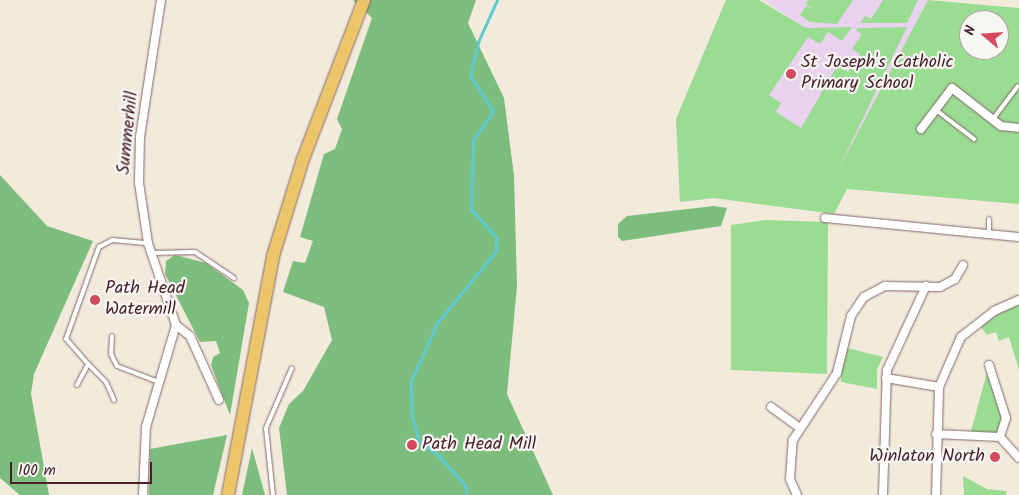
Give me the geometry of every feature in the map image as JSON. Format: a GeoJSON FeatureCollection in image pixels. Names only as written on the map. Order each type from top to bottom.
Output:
{"type":"FeatureCollection","features":[{"type":"Feature","properties":{"kind":"main road"},"geometry":{"type":"LineString","coordinates":[[228,495],[273,256],[303,159],[364,0]]}},
{"type":"Feature","properties":{"kind":"street","name":"Summerhill"},"geometry":{"type":"LineString","coordinates":[[161,0],[138,160],[148,243],[176,325]]}},
{"type":"Feature","properties":{"kind":"street"},"geometry":{"type":"LineString","coordinates":[[921,129],[952,88],[993,120],[1010,129],[1019,128]]}},
{"type":"Feature","properties":{"kind":"street"},"geometry":{"type":"LineString","coordinates":[[825,220],[1019,237]]}},
{"type":"Feature","properties":{"kind":"street"},"geometry":{"type":"LineString","coordinates":[[797,495],[790,462],[800,427],[837,373],[842,339],[864,297],[885,286],[940,287],[955,279],[963,265]]}},
{"type":"Feature","properties":{"kind":"street"},"geometry":{"type":"LineString","coordinates":[[883,495],[886,378],[896,342],[926,286]]}},
{"type":"Feature","properties":{"kind":"street"},"geometry":{"type":"LineString","coordinates":[[936,495],[936,434],[939,387],[961,336],[994,311],[1019,300]]}},
{"type":"Feature","properties":{"kind":"street"},"geometry":{"type":"LineString","coordinates":[[143,495],[144,447],[159,382],[176,325],[190,336],[203,354],[219,400]]}},
{"type":"Feature","properties":{"kind":"street"},"geometry":{"type":"LineString","coordinates":[[989,365],[1006,418],[1000,437]]}},
{"type":"Feature","properties":{"kind":"street"},"geometry":{"type":"LineString","coordinates":[[886,378],[939,387]]}},
{"type":"Feature","properties":{"kind":"street"},"geometry":{"type":"LineString","coordinates":[[771,406],[800,427]]}},
{"type":"Feature","properties":{"kind":"street"},"geometry":{"type":"LineString","coordinates":[[936,434],[1000,437],[1019,458]]}},
{"type":"Feature","properties":{"kind":"lane"},"geometry":{"type":"LineString","coordinates":[[993,120],[1018,86]]}},
{"type":"Feature","properties":{"kind":"lane"},"geometry":{"type":"LineString","coordinates":[[936,110],[974,139]]}},
{"type":"Feature","properties":{"kind":"lane"},"geometry":{"type":"LineString","coordinates":[[989,219],[989,234]]}},
{"type":"Feature","properties":{"kind":"lane"},"geometry":{"type":"LineString","coordinates":[[114,400],[106,382],[66,339],[99,247],[112,240],[148,243]]}},
{"type":"Feature","properties":{"kind":"lane"},"geometry":{"type":"LineString","coordinates":[[151,253],[194,252],[234,278]]}},
{"type":"Feature","properties":{"kind":"lane"},"geometry":{"type":"LineString","coordinates":[[112,336],[111,354],[117,366],[159,382]]}},
{"type":"Feature","properties":{"kind":"lane"},"geometry":{"type":"LineString","coordinates":[[77,385],[88,364]]}},
{"type":"Feature","properties":{"kind":"lane"},"geometry":{"type":"LineString","coordinates":[[273,495],[266,428],[292,368]]}},
{"type":"Feature","properties":{"kind":"shaded area","name":"St Joseph's Catholic Primary School"},"geometry":{"type":"Polygon","coordinates":[[[726,0],[759,0],[794,21],[764,0],[928,0],[817,211],[714,198],[680,202],[676,119],[726,0]]]}},
{"type":"Feature","properties":{"kind":"green space"},"geometry":{"type":"Polygon","coordinates":[[[353,0],[476,0],[468,23],[504,98],[514,176],[517,286],[507,394],[553,495],[287,495],[279,428],[289,404],[303,391],[332,340],[324,307],[283,292],[293,261],[305,263],[313,241],[300,237],[324,154],[335,149],[342,129],[337,119],[372,18],[353,0]]]}},
{"type":"Feature","properties":{"kind":"green space"},"geometry":{"type":"Polygon","coordinates":[[[726,0],[759,0],[806,28],[852,27],[842,41],[828,32],[820,44],[808,37],[769,95],[781,103],[776,112],[801,128],[837,66],[848,72],[860,54],[852,49],[862,34],[856,31],[858,28],[907,27],[837,172],[928,0],[1019,8],[1019,204],[847,189],[834,214],[714,198],[680,202],[676,119],[726,0]]]}},
{"type":"Feature","properties":{"kind":"green space"},"geometry":{"type":"Polygon","coordinates":[[[808,0],[853,0],[837,24],[810,22],[800,15],[806,6],[815,10],[806,4],[808,0]]]}},
{"type":"Feature","properties":{"kind":"green space"},"geometry":{"type":"Polygon","coordinates":[[[883,0],[918,0],[907,23],[860,23],[865,16],[871,19],[883,0]]]}},
{"type":"Feature","properties":{"kind":"green space"},"geometry":{"type":"Polygon","coordinates":[[[0,175],[47,226],[93,241],[34,374],[31,394],[49,495],[20,495],[0,478],[0,175]]]}},
{"type":"Feature","properties":{"kind":"green space"},"geometry":{"type":"Polygon","coordinates":[[[714,206],[727,208],[721,226],[622,241],[618,237],[618,224],[627,216],[714,206]]]}},
{"type":"Feature","properties":{"kind":"green space"},"geometry":{"type":"Polygon","coordinates":[[[765,220],[828,222],[827,374],[731,370],[731,225],[765,220]]]}},
{"type":"Feature","properties":{"kind":"green space"},"geometry":{"type":"Polygon","coordinates":[[[175,255],[206,263],[243,290],[249,303],[230,415],[211,365],[213,357],[220,353],[216,341],[200,342],[165,274],[166,261],[175,255]]]}},
{"type":"Feature","properties":{"kind":"green space"},"geometry":{"type":"Polygon","coordinates":[[[1019,300],[1019,370],[1009,337],[999,341],[996,332],[987,335],[978,323],[1019,300]]]}},
{"type":"Feature","properties":{"kind":"green space"},"geometry":{"type":"Polygon","coordinates":[[[847,348],[883,357],[877,370],[877,389],[841,382],[841,361],[847,348]]]}},
{"type":"Feature","properties":{"kind":"green space"},"geometry":{"type":"Polygon","coordinates":[[[989,365],[1006,418],[1000,437],[970,435],[989,365]]]}},
{"type":"Feature","properties":{"kind":"green space"},"geometry":{"type":"Polygon","coordinates":[[[227,435],[213,495],[149,495],[150,449],[227,435]]]}},
{"type":"Feature","properties":{"kind":"green space"},"geometry":{"type":"Polygon","coordinates":[[[252,448],[265,495],[242,495],[252,448]]]}},
{"type":"Feature","properties":{"kind":"green space"},"geometry":{"type":"Polygon","coordinates":[[[963,476],[987,489],[1006,491],[1007,495],[964,495],[963,476]]]}},
{"type":"Feature","properties":{"kind":"waterway"},"geometry":{"type":"LineString","coordinates":[[467,495],[465,485],[439,456],[419,441],[412,416],[411,381],[437,323],[496,251],[496,237],[471,209],[473,140],[493,111],[470,75],[478,42],[497,0]]}},
{"type":"Feature","properties":{"kind":"place","name":"St Joseph's Catholic Primary School"},"geometry":{"type":"Point","coordinates":[791,74]}},
{"type":"Feature","properties":{"kind":"place","name":"Path Head Watermill"},"geometry":{"type":"Point","coordinates":[95,300]}},
{"type":"Feature","properties":{"kind":"place","name":"Path Head Mill"},"geometry":{"type":"Point","coordinates":[412,445]}},
{"type":"Feature","properties":{"kind":"place","name":"Winlaton North"},"geometry":{"type":"Point","coordinates":[995,457]}}]}
